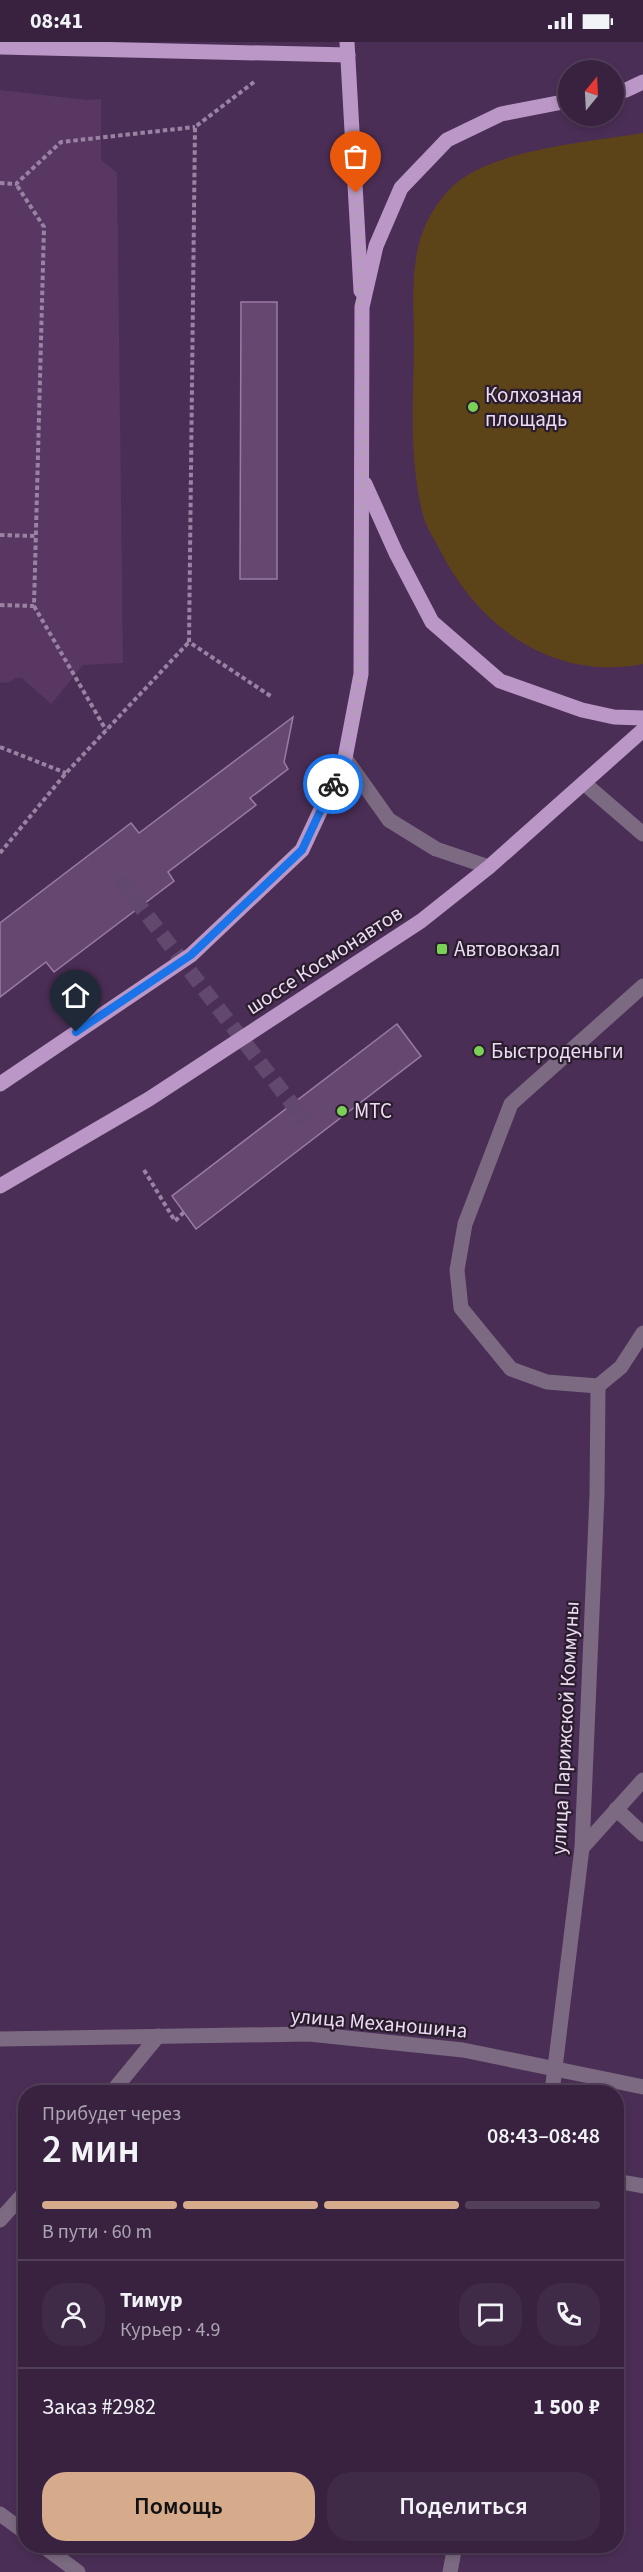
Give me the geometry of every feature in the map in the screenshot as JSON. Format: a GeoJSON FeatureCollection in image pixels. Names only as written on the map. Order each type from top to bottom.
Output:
{"type":"FeatureCollection","features":[{"type":"Feature","properties":{"kind":"main road"},"geometry":{"type":"LineString","coordinates":[[0,47],[348,49],[362,308],[363,479],[361,674],[345,758],[302,850],[191,955],[0,1084]]}},
{"type":"Feature","properties":{"kind":"main road"},"geometry":{"type":"LineString","coordinates":[[624,89],[643,82]]}},
{"type":"Feature","properties":{"kind":"main road"},"geometry":{"type":"LineString","coordinates":[[624,91],[643,91]]}},
{"type":"Feature","properties":{"kind":"main road"},"geometry":{"type":"LineString","coordinates":[[362,308],[376,246],[401,188],[447,140],[501,114],[558,103]]}},
{"type":"Feature","properties":{"kind":"main road"},"geometry":{"type":"LineString","coordinates":[[363,479],[396,553],[432,622],[500,681],[582,710],[614,717],[643,718]]}},
{"type":"Feature","properties":{"kind":"main road","name":"шоссе Космонавтов"},"geometry":{"type":"LineString","coordinates":[[0,1186],[149,1099],[421,921],[489,867],[643,730]]}},
{"type":"Feature","properties":{"kind":"street"},"geometry":{"type":"LineString","coordinates":[[345,758],[389,820],[436,849],[489,867]]}},
{"type":"Feature","properties":{"kind":"street"},"geometry":{"type":"LineString","coordinates":[[585,784],[643,834]]}},
{"type":"Feature","properties":{"kind":"street"},"geometry":{"type":"LineString","coordinates":[[643,986],[511,1104],[465,1224],[457,1270],[461,1308],[512,1369],[548,1382],[597,1386],[621,1367],[643,1333]]}},
{"type":"Feature","properties":{"kind":"street","name":"улица Парижской Коммуны"},"geometry":{"type":"LineString","coordinates":[[553,2085],[582,1848],[597,1495],[597,1386]]}},
{"type":"Feature","properties":{"kind":"street"},"geometry":{"type":"LineString","coordinates":[[582,1848],[643,1780]]}},
{"type":"Feature","properties":{"kind":"street"},"geometry":{"type":"LineString","coordinates":[[616,1809],[643,1834]]}},
{"type":"Feature","properties":{"kind":"street","name":"улица Механошина"},"geometry":{"type":"LineString","coordinates":[[0,2039],[309,2034],[463,2050],[643,2087]]}},
{"type":"Feature","properties":{"kind":"street"},"geometry":{"type":"LineString","coordinates":[[118,2085],[159,2037]]}},
{"type":"Feature","properties":{"kind":"street"},"geometry":{"type":"LineString","coordinates":[[624,2182],[643,2186]]}},
{"type":"Feature","properties":{"kind":"street"},"geometry":{"type":"LineString","coordinates":[[0,2220],[18,2200]]}},
{"type":"Feature","properties":{"kind":"street"},"geometry":{"type":"LineString","coordinates":[[0,2514],[18,2527]]}},
{"type":"Feature","properties":{"kind":"street"},"geometry":{"type":"LineString","coordinates":[[52,2553],[78,2572]]}},
{"type":"Feature","properties":{"kind":"street"},"geometry":{"type":"LineString","coordinates":[[450,2572],[454,2553]]}},
{"type":"Feature","properties":{"kind":"path"},"geometry":{"type":"LineString","coordinates":[[0,183],[16,183],[61,142],[195,127],[255,82]]}},
{"type":"Feature","properties":{"kind":"path"},"geometry":{"type":"LineString","coordinates":[[0,853],[66,773],[189,642],[195,127]]}},
{"type":"Feature","properties":{"kind":"path"},"geometry":{"type":"LineString","coordinates":[[16,183],[44,227],[34,606],[106,730]]}},
{"type":"Feature","properties":{"kind":"path"},"geometry":{"type":"LineString","coordinates":[[0,535],[36,536]]}},
{"type":"Feature","properties":{"kind":"path"},"geometry":{"type":"LineString","coordinates":[[0,605],[34,606]]}},
{"type":"Feature","properties":{"kind":"path"},"geometry":{"type":"LineString","coordinates":[[189,642],[272,697]]}},
{"type":"Feature","properties":{"kind":"path"},"geometry":{"type":"LineString","coordinates":[[0,747],[66,773]]}},
{"type":"Feature","properties":{"kind":"path"},"geometry":{"type":"LineString","coordinates":[[144,1170],[175,1221],[184,1212]]}},
{"type":"Feature","properties":{"kind":"shaded area"},"geometry":{"type":"Polygon","coordinates":[[[0,90],[87,100],[101,99],[101,160],[117,173],[123,663],[83,665],[51,704],[22,678],[0,683],[0,90]]]}},
{"type":"Feature","properties":{"kind":"shaded area"},"geometry":{"type":"Polygon","coordinates":[[[643,133],[643,664],[611,667],[580,664],[551,656],[524,643],[499,626],[457,580],[426,524],[419,494],[414,453],[414,282],[420,242],[427,223],[438,204],[453,186],[470,173],[516,155],[643,133]]]}},
{"type":"Feature","properties":{"kind":"building"},"geometry":{"type":"Polygon","coordinates":[[[241,302],[277,302],[277,579],[240,579],[241,302]]]}},
{"type":"Feature","properties":{"kind":"building"},"geometry":{"type":"Polygon","coordinates":[[[293,717],[284,762],[288,769],[250,798],[256,805],[168,872],[174,881],[54,972],[46,962],[0,997],[0,923],[131,823],[139,833],[293,717]]]}},
{"type":"Feature","properties":{"kind":"building"},"geometry":{"type":"Polygon","coordinates":[[[397,1024],[421,1056],[196,1229],[172,1196],[397,1024]]]}},
{"type":"Feature","properties":{"kind":"tunnel"},"geometry":{"type":"LineString","coordinates":[[120,880],[305,1121]]}},
{"type":"Feature","properties":{"kind":"way so far"},"geometry":{"type":"LineString","coordinates":[[333,784],[345,758],[361,674],[362,308],[356,193]]}},
{"type":"Feature","properties":{"kind":"place","name":"Колхозная площадь"},"geometry":{"type":"Point","coordinates":[473,407]}},
{"type":"Feature","properties":{"kind":"place","name":"Автовокзал"},"geometry":{"type":"Point","coordinates":[442,949]}},
{"type":"Feature","properties":{"kind":"place","name":"Быстроденьги"},"geometry":{"type":"Point","coordinates":[479,1051]}},
{"type":"Feature","properties":{"kind":"place","name":"МТС"},"geometry":{"type":"Point","coordinates":[342,1111]}},
{"type":"Feature","properties":{"kind":"route"},"geometry":{"type":"LineString","coordinates":[[76,1032],[191,955],[302,850],[333,784]]}}]}
